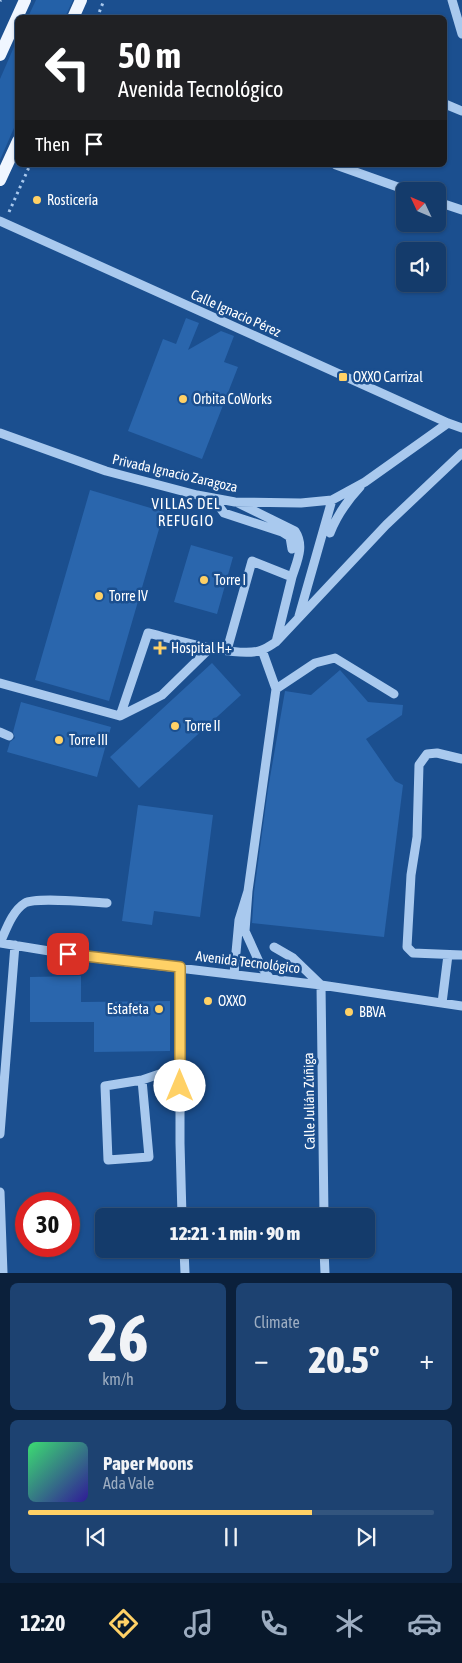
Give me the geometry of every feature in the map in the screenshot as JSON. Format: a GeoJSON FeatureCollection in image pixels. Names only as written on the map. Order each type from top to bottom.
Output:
{"type":"FeatureCollection","features":[{"type":"Feature","properties":{"kind":"main road"},"geometry":{"type":"LineString","coordinates":[[18,15],[25,0]]}},
{"type":"Feature","properties":{"kind":"main road"},"geometry":{"type":"LineString","coordinates":[[74,15],[81,0]]}},
{"type":"Feature","properties":{"kind":"main road"},"geometry":{"type":"LineString","coordinates":[[0,55],[15,22]]}},
{"type":"Feature","properties":{"kind":"main road"},"geometry":{"type":"LineString","coordinates":[[0,180],[15,148]]}},
{"type":"Feature","properties":{"kind":"street"},"geometry":{"type":"LineString","coordinates":[[452,0],[462,34]]}},
{"type":"Feature","properties":{"kind":"street"},"geometry":{"type":"LineString","coordinates":[[447,105],[462,111]]}},
{"type":"Feature","properties":{"kind":"street"},"geometry":{"type":"LineString","coordinates":[[342,167],[396,186]]}},
{"type":"Feature","properties":{"kind":"street"},"geometry":{"type":"LineString","coordinates":[[446,205],[462,210]]}},
{"type":"Feature","properties":{"kind":"street","name":"Calle Ignacio Pérez"},"geometry":{"type":"LineString","coordinates":[[2,222],[462,428]]}},
{"type":"Feature","properties":{"kind":"street","name":"Privada Ignacio Zaragoza"},"geometry":{"type":"LineString","coordinates":[[0,433],[106,472],[165,488],[235,502],[301,503],[332,500],[365,482],[448,423]]}},
{"type":"Feature","properties":{"kind":"street"},"geometry":{"type":"LineString","coordinates":[[120,716],[148,633],[210,648],[253,652],[262,650],[276,642],[386,525],[462,453]]}},
{"type":"Feature","properties":{"kind":"street"},"geometry":{"type":"LineString","coordinates":[[330,533],[345,503],[365,482]]}},
{"type":"Feature","properties":{"kind":"street"},"geometry":{"type":"LineString","coordinates":[[213,498],[224,513],[282,532],[290,538],[292,549]]}},
{"type":"Feature","properties":{"kind":"street"},"geometry":{"type":"LineString","coordinates":[[298,619],[332,500]]}},
{"type":"Feature","properties":{"kind":"street"},"geometry":{"type":"LineString","coordinates":[[235,502],[295,531],[300,539],[300,553],[276,642]]}},
{"type":"Feature","properties":{"kind":"street"},"geometry":{"type":"LineString","coordinates":[[227,650],[252,561],[292,577]]}},
{"type":"Feature","properties":{"kind":"street"},"geometry":{"type":"LineString","coordinates":[[0,683],[120,716],[162,695],[210,648]]}},
{"type":"Feature","properties":{"kind":"street"},"geometry":{"type":"LineString","coordinates":[[262,650],[276,689],[248,891],[245,931],[260,964],[270,979]]}},
{"type":"Feature","properties":{"kind":"street"},"geometry":{"type":"LineString","coordinates":[[276,689],[315,662],[335,658],[394,694]]}},
{"type":"Feature","properties":{"kind":"street"},"geometry":{"type":"LineString","coordinates":[[462,758],[437,753],[427,754],[419,765],[417,837],[411,875],[407,946],[413,953],[462,955]]}},
{"type":"Feature","properties":{"kind":"street"},"geometry":{"type":"LineString","coordinates":[[234,974],[239,920],[248,891]]}},
{"type":"Feature","properties":{"kind":"street"},"geometry":{"type":"LineString","coordinates":[[0,943],[15,913],[25,902],[38,900],[107,903]]}},
{"type":"Feature","properties":{"kind":"street","name":"Avenida Tecnológico"},"geometry":{"type":"LineString","coordinates":[[0,943],[86,957],[234,974],[462,1006]]}},
{"type":"Feature","properties":{"kind":"street"},"geometry":{"type":"LineString","coordinates":[[0,1134],[15,945]]}},
{"type":"Feature","properties":{"kind":"street"},"geometry":{"type":"LineString","coordinates":[[274,947],[293,958],[321,986]]}},
{"type":"Feature","properties":{"kind":"street"},"geometry":{"type":"LineString","coordinates":[[442,1003],[448,955]]}},
{"type":"Feature","properties":{"kind":"street"},"geometry":{"type":"LineString","coordinates":[[180,967],[182,1208]]}},
{"type":"Feature","properties":{"kind":"street","name":"Calle Julián Zúñiga"},"geometry":{"type":"LineString","coordinates":[[321,986],[324,1208]]}},
{"type":"Feature","properties":{"kind":"street"},"geometry":{"type":"LineString","coordinates":[[142,1080],[149,1157],[108,1160],[106,1086],[142,1080],[180,1067]]}},
{"type":"Feature","properties":{"kind":"street"},"geometry":{"type":"LineString","coordinates":[[0,1192],[3,1273]]}},
{"type":"Feature","properties":{"kind":"street"},"geometry":{"type":"LineString","coordinates":[[184,1258],[184,1273]]}},
{"type":"Feature","properties":{"kind":"street"},"geometry":{"type":"LineString","coordinates":[[324,1258],[325,1273]]}},
{"type":"Feature","properties":{"kind":"path"},"geometry":{"type":"LineString","coordinates":[[97,15],[104,0]]}},
{"type":"Feature","properties":{"kind":"path"},"geometry":{"type":"LineString","coordinates":[[2,222],[29,167]]}},
{"type":"Feature","properties":{"kind":"shaded area"},"geometry":{"type":"Polygon","coordinates":[[[36,0],[73,0],[66,15],[29,15],[36,0]]]}},
{"type":"Feature","properties":{"kind":"shaded area"},"geometry":{"type":"Polygon","coordinates":[[[15,45],[15,126],[0,160],[0,79],[15,45]]]}},
{"type":"Feature","properties":{"kind":"building","name":"Orbita CoWorks"},"geometry":{"type":"Polygon","coordinates":[[[186,318],[199,323],[188,350],[221,331],[234,336],[224,362],[238,367],[202,459],[128,431],[163,339],[176,344],[186,318]]]}},
{"type":"Feature","properties":{"kind":"building","name":"Torre IV"},"geometry":{"type":"Polygon","coordinates":[[[90,490],[164,512],[109,701],[35,680],[90,490]]]}},
{"type":"Feature","properties":{"kind":"building","name":"Torre I"},"geometry":{"type":"Polygon","coordinates":[[[191,545],[233,557],[217,614],[174,602],[191,545]]]}},
{"type":"Feature","properties":{"kind":"building","name":"Torre II"},"geometry":{"type":"Polygon","coordinates":[[[212,663],[241,695],[139,788],[110,757],[212,663]]]}},
{"type":"Feature","properties":{"kind":"building"},"geometry":{"type":"Polygon","coordinates":[[[340,670],[368,702],[403,705],[402,715],[366,739],[395,781],[403,785],[384,937],[252,923],[254,892],[268,789],[285,691],[311,695],[340,670]]]}},
{"type":"Feature","properties":{"kind":"building","name":"Torre III"},"geometry":{"type":"Polygon","coordinates":[[[21,702],[111,727],[97,777],[7,752],[10,742],[15,738],[13,732],[21,702]]]}},
{"type":"Feature","properties":{"kind":"building"},"geometry":{"type":"Polygon","coordinates":[[[138,805],[213,815],[200,917],[154,911],[152,925],[122,921],[138,805]]]}},
{"type":"Feature","properties":{"kind":"building"},"geometry":{"type":"Polygon","coordinates":[[[81,976],[81,1002],[170,1001],[170,1051],[94,1052],[94,1022],[30,1022],[30,977],[81,976]]]}},
{"type":"Feature","properties":{"kind":"place","name":"Rosticería"},"geometry":{"type":"Point","coordinates":[37,200]}},
{"type":"Feature","properties":{"kind":"place","name":"OXXO Carrizal"},"geometry":{"type":"Point","coordinates":[343,377]}},
{"type":"Feature","properties":{"kind":"place","name":"Orbita CoWorks"},"geometry":{"type":"Point","coordinates":[183,399]}},
{"type":"Feature","properties":{"kind":"place","name":"Torre I"},"geometry":{"type":"Point","coordinates":[204,580]}},
{"type":"Feature","properties":{"kind":"place","name":"Torre IV"},"geometry":{"type":"Point","coordinates":[99,596]}},
{"type":"Feature","properties":{"kind":"place","name":"Hospital H+"},"geometry":{"type":"Point","coordinates":[160,648]}},
{"type":"Feature","properties":{"kind":"place","name":"Torre II"},"geometry":{"type":"Point","coordinates":[175,726]}},
{"type":"Feature","properties":{"kind":"place","name":"Torre III"},"geometry":{"type":"Point","coordinates":[59,740]}},
{"type":"Feature","properties":{"kind":"place","name":"OXXO"},"geometry":{"type":"Point","coordinates":[208,1001]}},
{"type":"Feature","properties":{"kind":"place","name":"Estafeta"},"geometry":{"type":"Point","coordinates":[159,1009]}},
{"type":"Feature","properties":{"kind":"place","name":"BBVA"},"geometry":{"type":"Point","coordinates":[349,1012]}},
{"type":"Feature","properties":{"kind":"district","name":"VILLAS DEL REFUGIO"},"geometry":{"type":"Point","coordinates":[186,512]}},
{"type":"Feature","properties":{"kind":"route"},"geometry":{"type":"LineString","coordinates":[[68,954],[180,967],[180,1086]]}}]}
